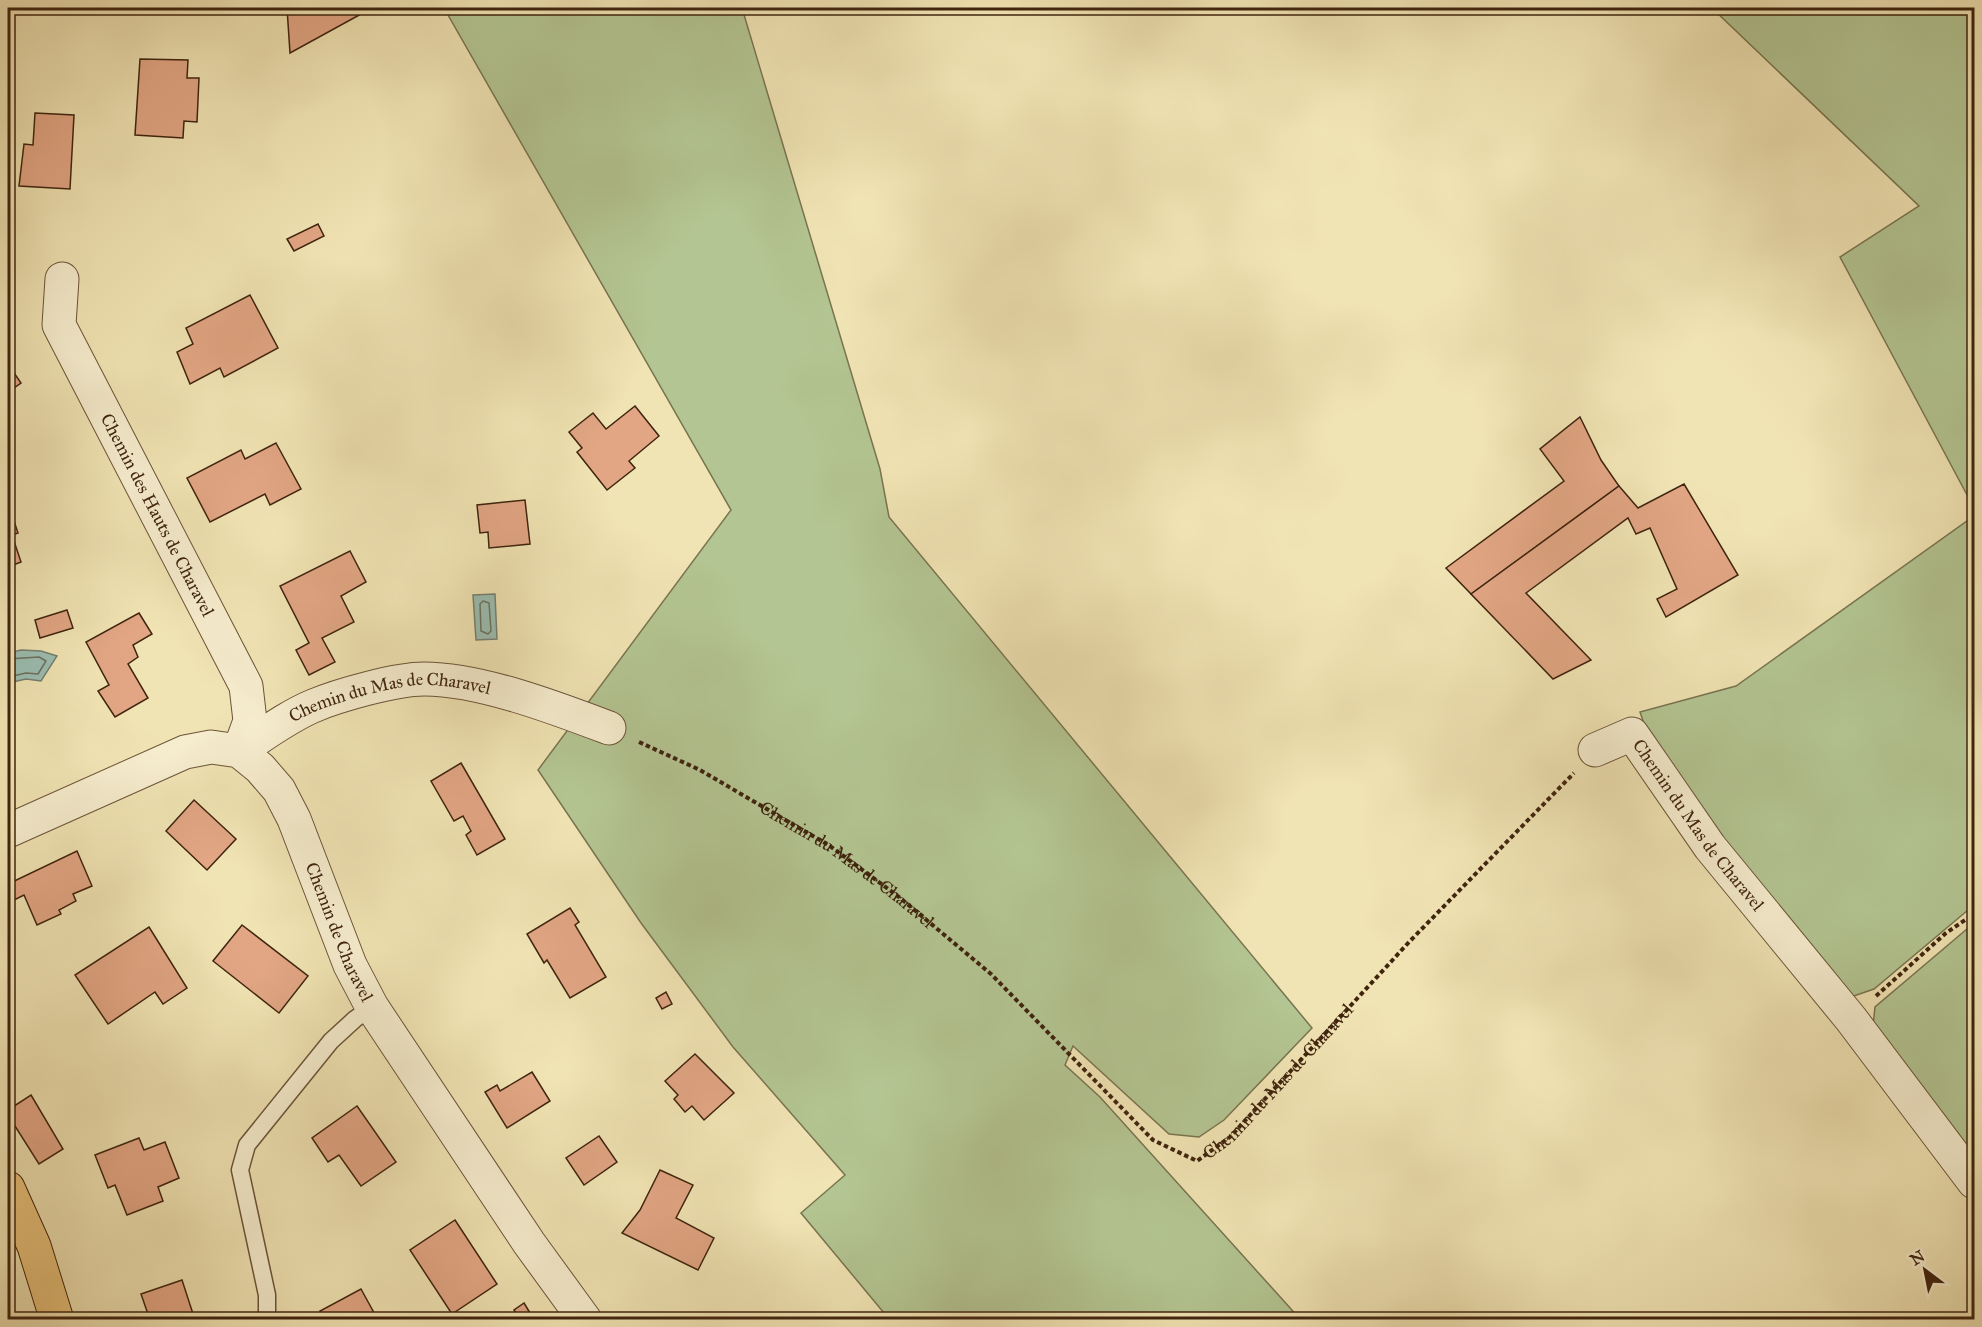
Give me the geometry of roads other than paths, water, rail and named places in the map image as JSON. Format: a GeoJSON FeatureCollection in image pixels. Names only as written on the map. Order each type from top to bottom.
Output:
{"type":"FeatureCollection","features":[{"type":"Feature","properties":{"kind":"main road"},"geometry":{"type":"LineString","coordinates":[[8,1188],[34,1246],[57,1320]]}},
{"type":"Feature","properties":{"kind":"street","name":"Chemin des Hauts de Charavel"},"geometry":{"type":"LineString","coordinates":[[62,279],[59,325],[246,686],[250,721],[238,751]]}},
{"type":"Feature","properties":{"kind":"street","name":"Chemin du Mas de Charavel"},"geometry":{"type":"LineString","coordinates":[[238,751],[312,706],[377,687],[422,679],[467,684],[568,713],[609,728]]}},
{"type":"Feature","properties":{"kind":"street","name":"Chemin du Mas de Charavel"},"geometry":{"type":"LineString","coordinates":[[1595,750],[1632,734],[1710,847],[1851,1019],[1974,1182]]}},
{"type":"Feature","properties":{"kind":"street"},"geometry":{"type":"LineString","coordinates":[[8,831],[185,752],[211,747],[238,751]]}},
{"type":"Feature","properties":{"kind":"street","name":"Chemin de Charavel"},"geometry":{"type":"LineString","coordinates":[[238,751],[260,768],[279,790],[294,819],[350,965],[372,1007],[529,1243],[585,1320]]}},
{"type":"Feature","properties":{"kind":"lane"},"geometry":{"type":"LineString","coordinates":[[267,1320],[267,1295],[240,1170],[247,1145],[331,1041],[372,1007]]}},
{"type":"Feature","properties":{"kind":"water"},"geometry":{"type":"Polygon","coordinates":[[[495,594],[497,639],[476,640],[473,595],[495,594]]]}},
{"type":"Feature","properties":{"kind":"water"},"geometry":{"type":"Polygon","coordinates":[[[21,650],[41,651],[57,656],[41,681],[26,679],[8,683],[8,653],[21,650]]]}}]}
